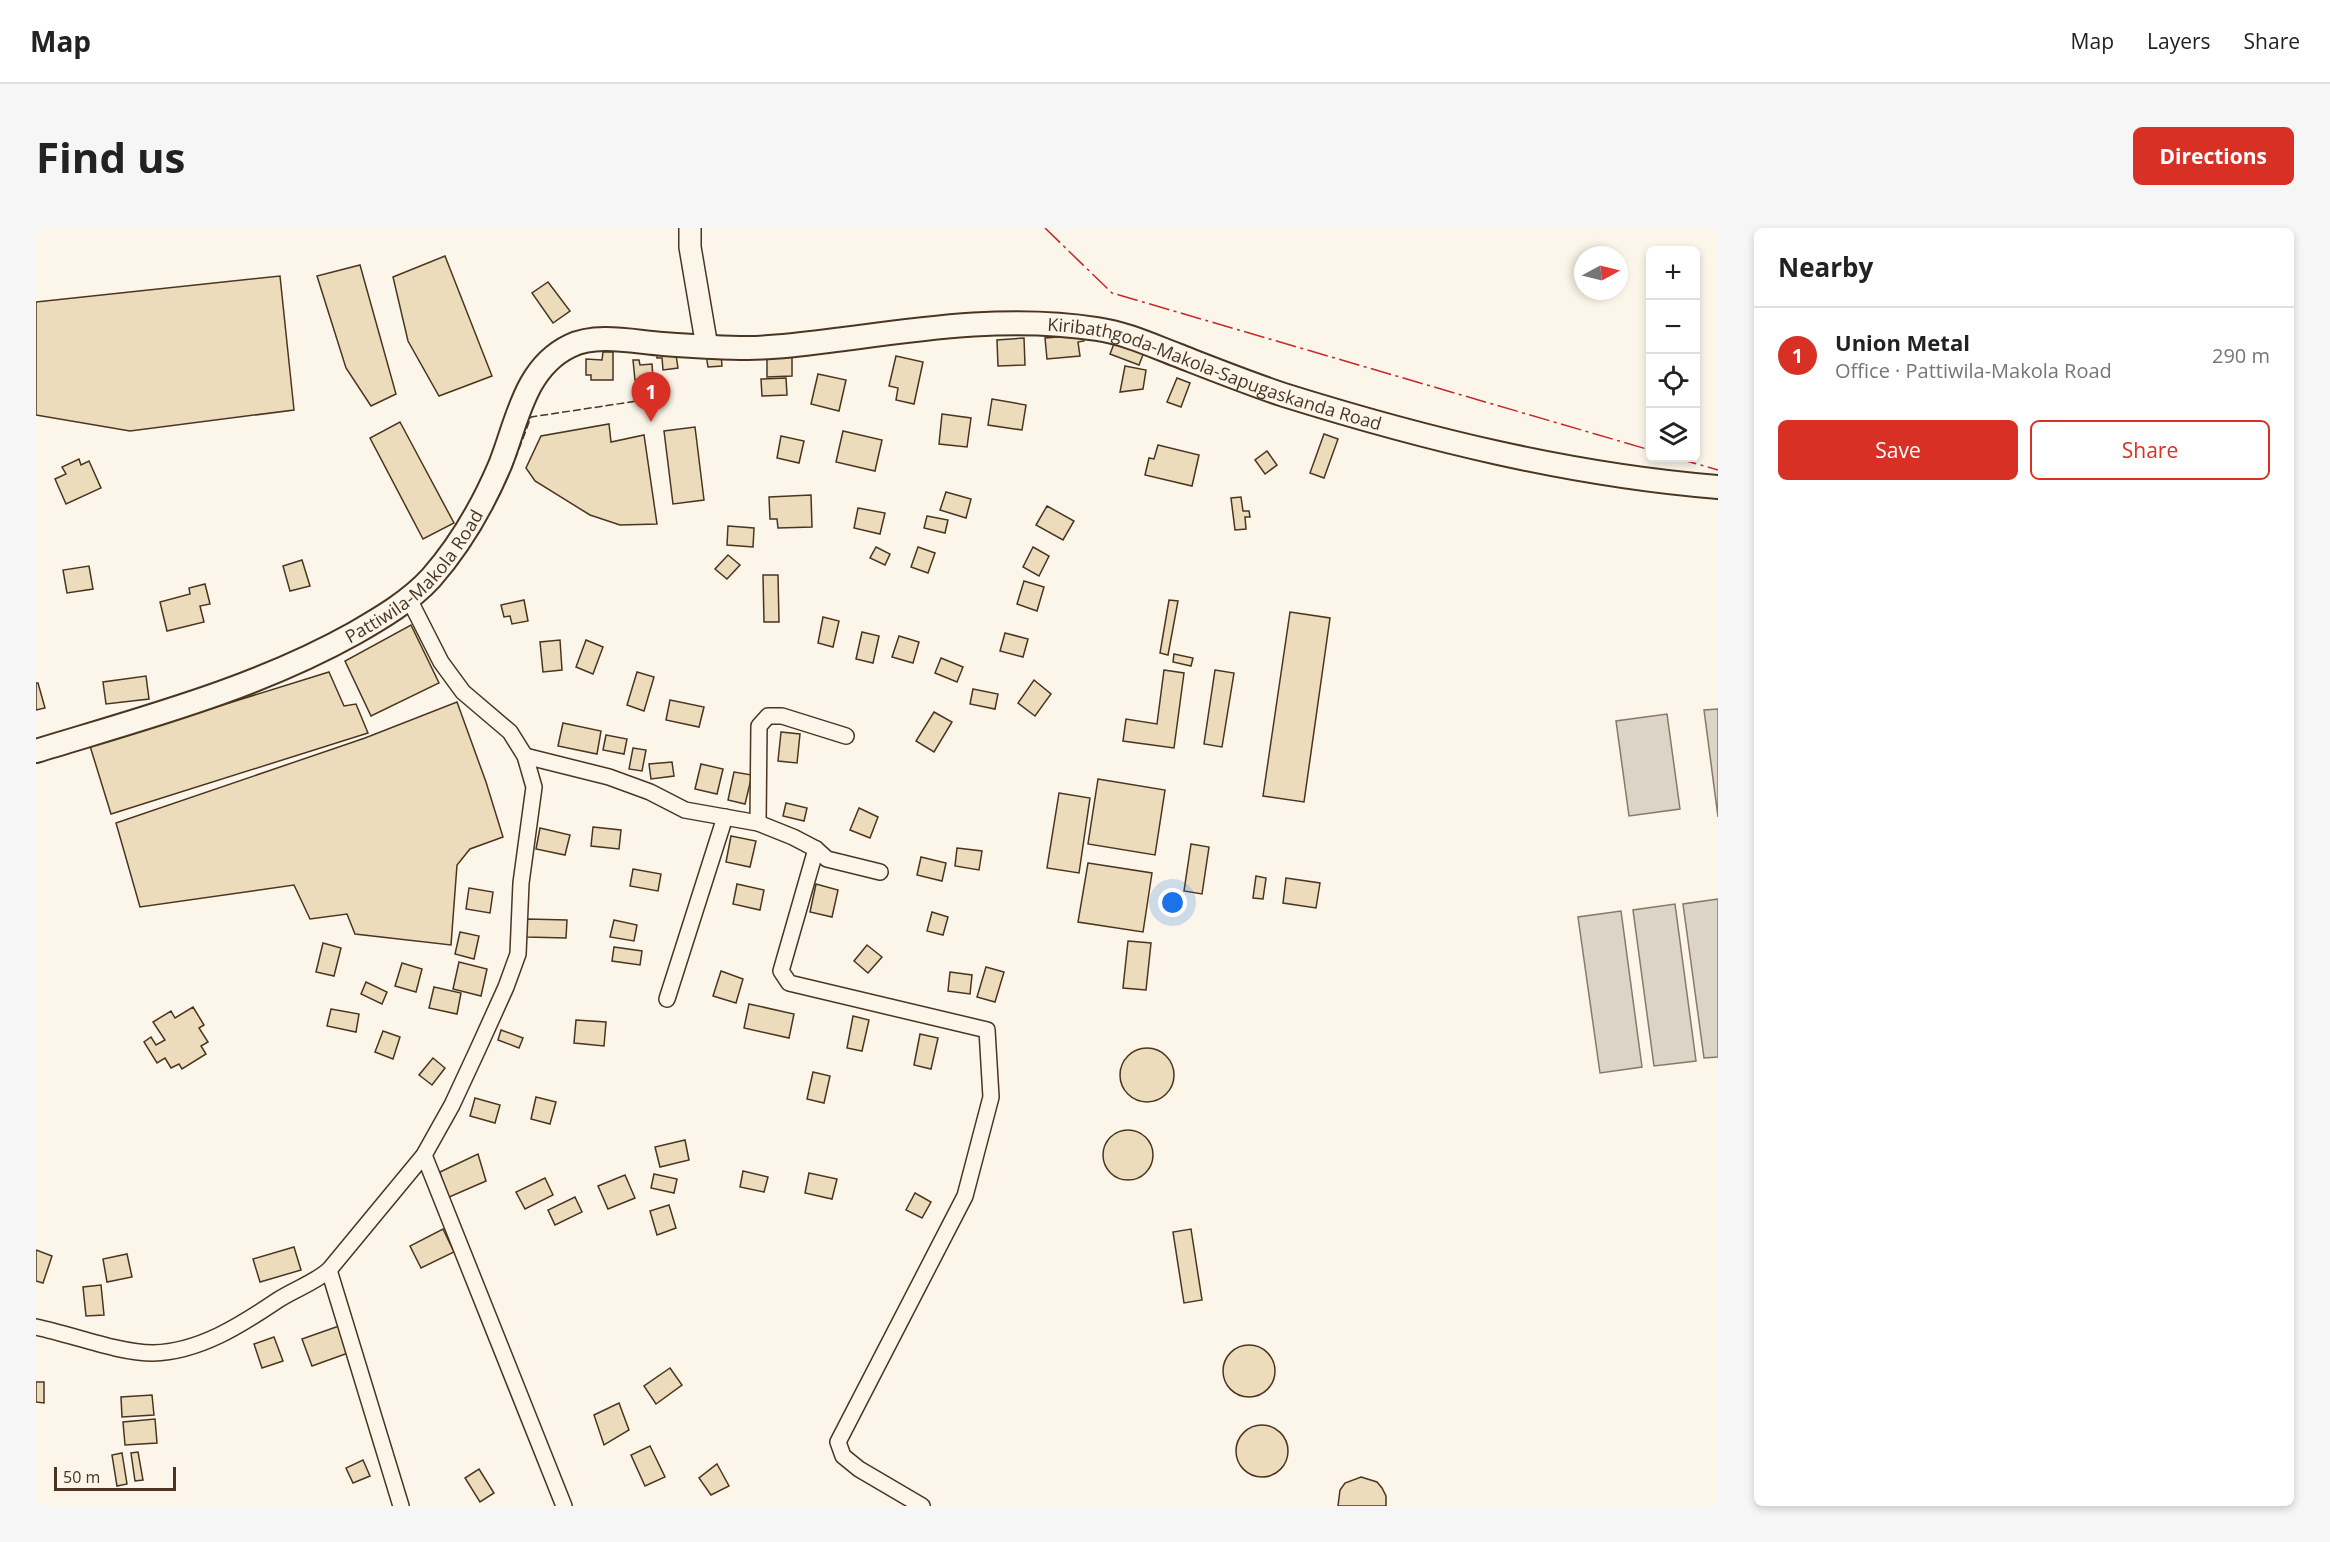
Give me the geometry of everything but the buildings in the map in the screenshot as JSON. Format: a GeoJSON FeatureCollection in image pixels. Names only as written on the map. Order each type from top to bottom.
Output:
{"type":"FeatureCollection","features":[{"type":"Feature","properties":{"kind":"main road","name":"Kiribathgoda-Makola-Sapugaskanda Road"},"geometry":{"type":"LineString","coordinates":[[707,347],[753,348],[979,324],[1056,324],[1102,330],[1136,338],[1281,394],[1427,436],[1570,468],[1718,487]]}},
{"type":"Feature","properties":{"kind":"main road","name":"Pattiwila-Makola Road"},"geometry":{"type":"LineString","coordinates":[[36,751],[208,697],[293,666],[325,651],[383,617],[428,582],[465,532],[500,465],[524,398],[537,375],[552,357],[570,346],[585,341],[603,340],[707,347]]}},
{"type":"Feature","properties":{"kind":"street"},"geometry":{"type":"LineString","coordinates":[[690,228],[690,247],[707,347]]}},
{"type":"Feature","properties":{"kind":"street"},"geometry":{"type":"LineString","coordinates":[[36,1327],[121,1348],[152,1353],[192,1346],[225,1332],[282,1297],[321,1277],[329,1270],[424,1155],[452,1105],[506,987],[518,954],[521,883],[534,788],[525,756],[510,732],[463,692],[441,662],[408,597]]}},
{"type":"Feature","properties":{"kind":"street"},"geometry":{"type":"LineString","coordinates":[[758,823],[759,726],[768,716],[782,716],[846,736]]}},
{"type":"Feature","properties":{"kind":"street"},"geometry":{"type":"LineString","coordinates":[[525,756],[609,777],[650,792],[685,810],[758,823],[793,837],[816,849],[827,859],[880,872]]}},
{"type":"Feature","properties":{"kind":"street"},"geometry":{"type":"LineString","coordinates":[[667,999],[725,817]]}},
{"type":"Feature","properties":{"kind":"street"},"geometry":{"type":"LineString","coordinates":[[816,849],[781,970],[789,983],[987,1030],[991,1097],[965,1196],[838,1442],[843,1456],[859,1469],[922,1506]]}},
{"type":"Feature","properties":{"kind":"street"},"geometry":{"type":"LineString","coordinates":[[424,1155],[564,1506]]}},
{"type":"Feature","properties":{"kind":"street"},"geometry":{"type":"LineString","coordinates":[[329,1270],[401,1506]]}},
{"type":"Feature","properties":{"kind":"shaded area"},"geometry":{"type":"Polygon","coordinates":[[[1718,709],[1718,817],[1704,710],[1718,709]]]}},
{"type":"Feature","properties":{"kind":"shaded area"},"geometry":{"type":"Polygon","coordinates":[[[1667,714],[1680,809],[1629,816],[1616,721],[1667,714]]]}},
{"type":"Feature","properties":{"kind":"shaded area"},"geometry":{"type":"Polygon","coordinates":[[[1718,899],[1718,1057],[1704,1058],[1683,904],[1718,899]]]}},
{"type":"Feature","properties":{"kind":"shaded area"},"geometry":{"type":"Polygon","coordinates":[[[1675,904],[1696,1061],[1654,1066],[1633,910],[1675,904]]]}},
{"type":"Feature","properties":{"kind":"shaded area"},"geometry":{"type":"Polygon","coordinates":[[[1621,911],[1642,1067],[1600,1073],[1578,917],[1621,911]]]}},
{"type":"Feature","properties":{"kind":"fence"},"geometry":{"type":"LineString","coordinates":[[511,470],[531,417],[657,398]]}},
{"type":"Feature","properties":{"kind":"power"},"geometry":{"type":"LineString","coordinates":[[1045,228],[1112,293],[1646,449]]}},
{"type":"Feature","properties":{"kind":"power"},"geometry":{"type":"LineString","coordinates":[[1690,462],[1718,470]]}},
{"type":"Feature","properties":{"kind":"place","name":"Union Metal"},"geometry":{"type":"Point","coordinates":[651,422]}}]}
